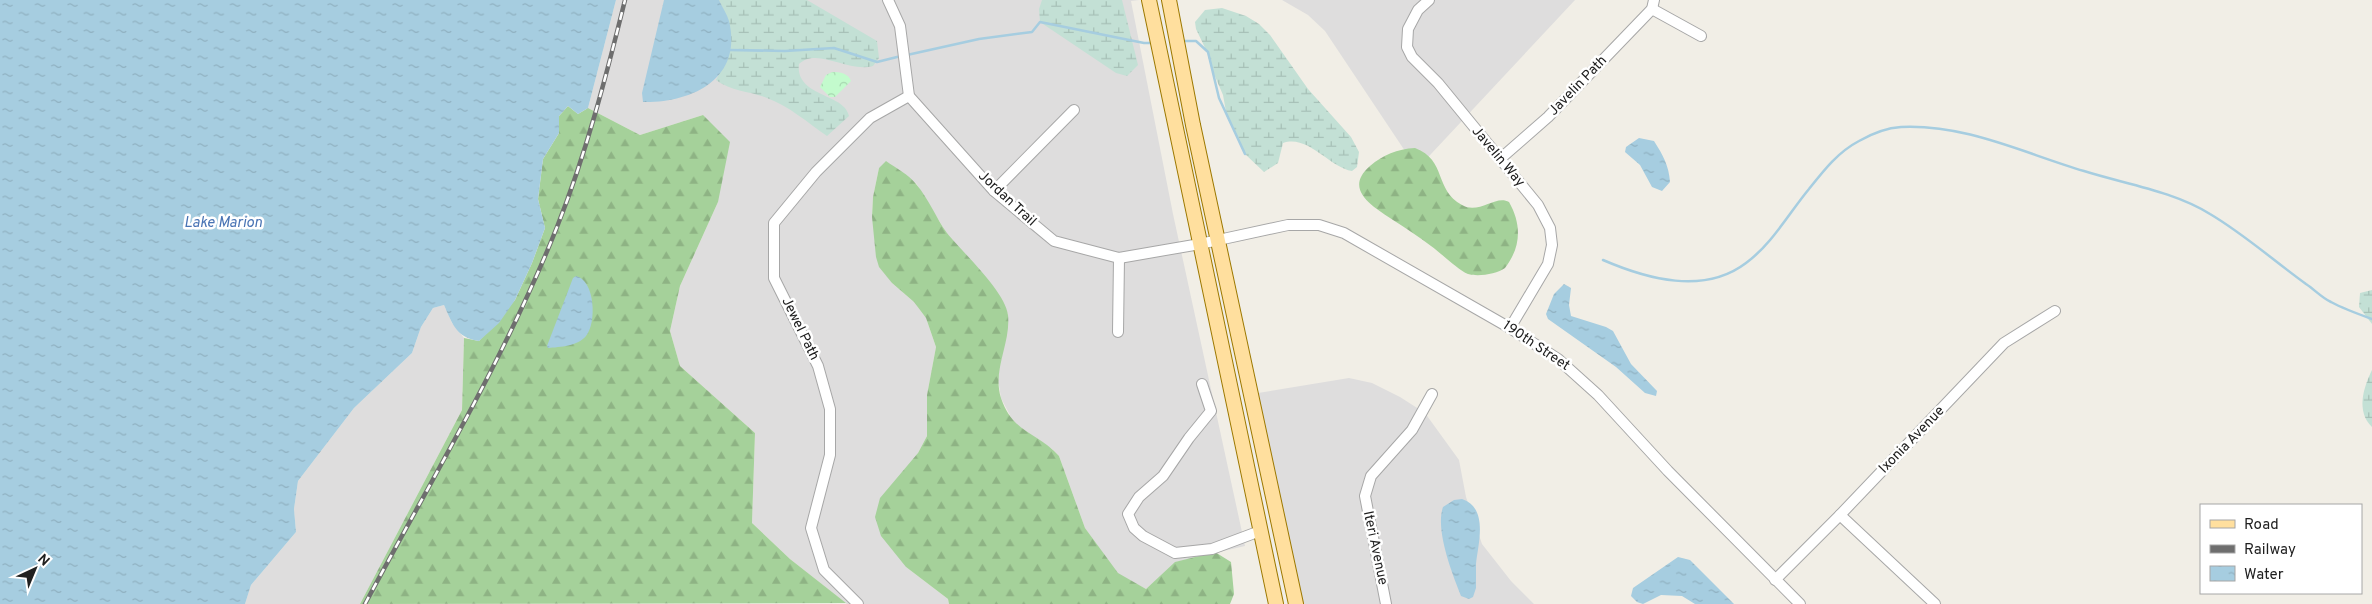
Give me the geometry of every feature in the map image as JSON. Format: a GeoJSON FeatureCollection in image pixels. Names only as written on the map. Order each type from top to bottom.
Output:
{"type":"FeatureCollection","features":[{"type":"Feature","properties":{"kind":"main road"},"geometry":{"type":"LineString","coordinates":[[1149,0],[1276,604]]}},
{"type":"Feature","properties":{"kind":"main road"},"geometry":{"type":"LineString","coordinates":[[1170,0],[1218,240],[1296,604]]}},
{"type":"Feature","properties":{"kind":"street"},"geometry":{"type":"LineString","coordinates":[[888,0],[900,26],[909,96]]}},
{"type":"Feature","properties":{"kind":"street","name":"Javelin Way"},"geometry":{"type":"LineString","coordinates":[[1429,0],[1411,20],[1408,29],[1407,47],[1412,57],[1438,83],[1500,159],[1543,214],[1550,228],[1552,245],[1544,272],[1510,328]]}},
{"type":"Feature","properties":{"kind":"street"},"geometry":{"type":"LineString","coordinates":[[1653,4],[1701,36]]}},
{"type":"Feature","properties":{"kind":"street","name":"Javelin Path"},"geometry":{"type":"LineString","coordinates":[[1500,159],[1548,118],[1653,4]]}},
{"type":"Feature","properties":{"kind":"street","name":"Jordan Trail"},"geometry":{"type":"LineString","coordinates":[[909,96],[994,191],[1054,241],[1119,258],[1200,244]]}},
{"type":"Feature","properties":{"kind":"street","name":"Jewel Path"},"geometry":{"type":"LineString","coordinates":[[858,604],[824,570],[811,528],[830,455],[830,410],[818,366],[774,278],[774,223],[816,172],[870,118],[909,96]]}},
{"type":"Feature","properties":{"kind":"street"},"geometry":{"type":"LineString","coordinates":[[994,191],[1074,110]]}},
{"type":"Feature","properties":{"kind":"street","name":"190th Street"},"geometry":{"type":"LineString","coordinates":[[1200,244],[1288,225],[1310,224],[1328,228],[1344,233],[1510,328],[1558,359],[1598,395],[1668,471],[1800,604]]}},
{"type":"Feature","properties":{"kind":"street"},"geometry":{"type":"LineString","coordinates":[[1118,332],[1119,258]]}},
{"type":"Feature","properties":{"kind":"street","name":"Ixonia Avenue"},"geometry":{"type":"LineString","coordinates":[[1776,580],[2004,343],[2055,311]]}},
{"type":"Feature","properties":{"kind":"street"},"geometry":{"type":"LineString","coordinates":[[1202,384],[1211,411],[1189,438],[1163,476],[1139,496],[1128,514],[1134,528],[1143,536],[1175,552],[1212,549],[1260,531]]}},
{"type":"Feature","properties":{"kind":"street","name":"Iteri Avenue"},"geometry":{"type":"LineString","coordinates":[[1386,604],[1365,496],[1371,476],[1412,430],[1432,394]]}},
{"type":"Feature","properties":{"kind":"street"},"geometry":{"type":"LineString","coordinates":[[1840,515],[1935,604]]}},
{"type":"Feature","properties":{"kind":"shaded area"},"geometry":{"type":"Polygon","coordinates":[[[616,0],[1139,0],[1131,1],[1173,214],[1245,546],[1176,562],[1146,589],[1118,574],[1085,528],[1059,456],[1052,449],[1014,423],[1001,398],[998,379],[1008,314],[946,232],[916,183],[879,168],[873,197],[872,217],[892,283],[914,302],[926,318],[936,347],[927,395],[927,436],[918,453],[906,567],[948,599],[949,604],[847,604],[790,559],[752,523],[755,433],[680,366],[670,331],[680,286],[718,202],[703,115],[640,135],[588,108],[616,0]]]}},
{"type":"Feature","properties":{"kind":"shaded area"},"geometry":{"type":"Polygon","coordinates":[[[1282,0],[1575,0],[1417,169],[1325,31],[1308,15],[1282,0]]]}},
{"type":"Feature","properties":{"kind":"shaded area"},"geometry":{"type":"Polygon","coordinates":[[[444,305],[452,323],[464,338],[462,410],[360,604],[245,604],[251,585],[296,532],[294,509],[298,481],[354,408],[412,353],[421,327],[433,308],[444,305]]]}},
{"type":"Feature","properties":{"kind":"shaded area"},"geometry":{"type":"Polygon","coordinates":[[[1349,378],[1372,383],[1400,397],[1425,413],[1459,460],[1466,497],[1482,544],[1511,581],[1534,604],[1295,604],[1252,394],[1349,378]]]}},
{"type":"Feature","properties":{"kind":"green space"},"geometry":{"type":"Polygon","coordinates":[[[719,0],[807,0],[877,41],[879,58],[873,66],[853,66],[815,58],[807,59],[799,64],[800,75],[805,83],[812,89],[839,103],[846,109],[849,116],[827,136],[775,101],[728,87],[716,80],[726,59],[730,40],[724,11],[719,0]]]}},
{"type":"Feature","properties":{"kind":"green space"},"geometry":{"type":"Polygon","coordinates":[[[1042,0],[1122,0],[1138,65],[1127,76],[1116,73],[1040,22],[1039,9],[1042,0]]]}},
{"type":"Feature","properties":{"kind":"green space"},"geometry":{"type":"Polygon","coordinates":[[[1222,8],[1246,16],[1259,24],[1270,35],[1308,89],[1351,137],[1359,152],[1357,167],[1352,171],[1343,168],[1310,147],[1292,141],[1283,143],[1278,163],[1264,172],[1245,154],[1227,117],[1223,95],[1196,29],[1195,22],[1205,10],[1222,8]]]}},
{"type":"Feature","properties":{"kind":"green space"},"geometry":{"type":"Polygon","coordinates":[[[832,72],[846,75],[851,81],[835,97],[830,97],[820,87],[826,75],[832,72]]]}},
{"type":"Feature","properties":{"kind":"green space"},"geometry":{"type":"Polygon","coordinates":[[[568,106],[578,114],[588,108],[640,135],[703,115],[730,142],[718,202],[680,286],[670,331],[680,366],[755,433],[752,523],[790,559],[846,603],[360,604],[462,410],[464,338],[479,341],[515,300],[532,263],[545,228],[538,199],[543,159],[559,133],[559,116],[568,106]]]}},
{"type":"Feature","properties":{"kind":"green space"},"geometry":{"type":"Polygon","coordinates":[[[1415,148],[1425,153],[1432,160],[1447,191],[1453,199],[1462,205],[1475,208],[1499,200],[1509,202],[1516,219],[1518,236],[1514,252],[1505,268],[1487,274],[1468,274],[1364,198],[1359,183],[1362,175],[1370,166],[1391,153],[1415,148]]]}},
{"type":"Feature","properties":{"kind":"green space"},"geometry":{"type":"Polygon","coordinates":[[[886,161],[916,184],[947,233],[992,284],[1005,305],[1008,325],[1000,367],[999,388],[1006,410],[1019,426],[1051,448],[1059,456],[1085,528],[1118,573],[1146,589],[1175,562],[1215,552],[1231,562],[1234,594],[1230,604],[949,604],[948,599],[906,567],[881,536],[875,517],[880,498],[918,453],[927,436],[927,395],[936,347],[926,318],[914,302],[892,283],[879,267],[876,257],[872,217],[873,197],[879,168],[886,161]]]}},
{"type":"Feature","properties":{"kind":"green space"},"geometry":{"type":"Polygon","coordinates":[[[2372,290],[2372,324],[2359,307],[2360,293],[2372,290]]]}},
{"type":"Feature","properties":{"kind":"green space"},"geometry":{"type":"Polygon","coordinates":[[[2372,370],[2372,427],[2364,414],[2363,400],[2366,384],[2372,370]]]}},
{"type":"Feature","properties":{"kind":"water","name":"Lake Marion"},"geometry":{"type":"Polygon","coordinates":[[[0,0],[616,0],[588,108],[578,114],[568,106],[559,116],[559,133],[543,159],[538,199],[545,228],[515,300],[499,323],[479,341],[465,337],[456,329],[444,305],[433,308],[421,327],[412,353],[354,408],[298,481],[294,509],[296,532],[251,585],[245,604],[0,604],[0,0]]]}},
{"type":"Feature","properties":{"kind":"water"},"geometry":{"type":"Polygon","coordinates":[[[664,0],[719,0],[729,21],[731,41],[728,58],[721,72],[710,84],[695,92],[679,98],[643,102],[642,93],[664,0]]]}},
{"type":"Feature","properties":{"kind":"water"},"geometry":{"type":"Polygon","coordinates":[[[1639,138],[1654,141],[1665,161],[1670,182],[1662,191],[1652,187],[1640,165],[1625,152],[1626,147],[1639,138]]]}},
{"type":"Feature","properties":{"kind":"water"},"geometry":{"type":"Polygon","coordinates":[[[576,276],[587,285],[590,293],[593,312],[590,330],[578,342],[548,348],[547,346],[573,278],[576,276]]]}},
{"type":"Feature","properties":{"kind":"water"},"geometry":{"type":"Polygon","coordinates":[[[1564,284],[1571,288],[1569,305],[1571,316],[1613,331],[1631,364],[1657,391],[1656,396],[1645,393],[1616,367],[1548,319],[1546,314],[1554,294],[1564,284]]]}},
{"type":"Feature","properties":{"kind":"water"},"geometry":{"type":"Polygon","coordinates":[[[1462,499],[1476,510],[1480,527],[1476,564],[1476,588],[1473,597],[1469,599],[1461,596],[1457,587],[1449,564],[1441,527],[1443,507],[1454,500],[1462,499]]]}},
{"type":"Feature","properties":{"kind":"water"},"geometry":{"type":"Polygon","coordinates":[[[1678,557],[1690,560],[1734,604],[1695,604],[1682,596],[1661,595],[1643,604],[1637,602],[1631,596],[1633,588],[1678,557]]]}},
{"type":"Feature","properties":{"kind":"waterway"},"geometry":{"type":"LineString","coordinates":[[907,55],[979,39],[1032,32],[1040,22],[1152,43]]}},
{"type":"Feature","properties":{"kind":"waterway"},"geometry":{"type":"LineString","coordinates":[[1183,41],[1196,41],[1208,52],[1219,98],[1245,154]]}},
{"type":"Feature","properties":{"kind":"waterway"},"geometry":{"type":"LineString","coordinates":[[729,50],[785,51],[834,48],[877,62],[901,56]]}},
{"type":"Feature","properties":{"kind":"waterway"},"geometry":{"type":"LineString","coordinates":[[1603,260],[1638,273],[1675,281],[1712,279],[1730,273],[1746,263],[1764,247],[1820,175],[1844,150],[1864,138],[1884,130],[1901,127],[1925,127],[1948,130],[1994,141],[2084,171],[2180,199],[2196,206],[2235,230],[2328,300],[2372,319]]}},
{"type":"Feature","properties":{"kind":"railway"},"geometry":{"type":"LineString","coordinates":[[365,604],[491,371],[537,276],[557,227],[586,143],[625,0]]}}]}
